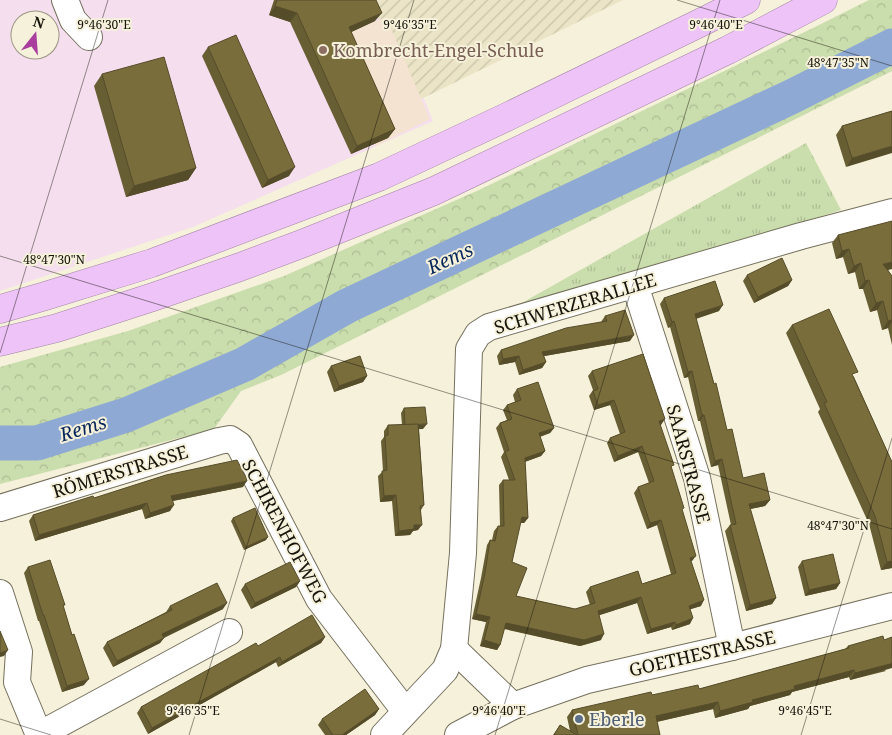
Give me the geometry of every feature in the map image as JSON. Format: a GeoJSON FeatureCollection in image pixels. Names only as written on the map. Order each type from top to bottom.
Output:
{"type":"FeatureCollection","features":[{"type":"Feature","properties":{"kind":"highway"},"geometry":{"type":"LineString","coordinates":[[0,309],[152,263],[379,177],[746,0]]}},
{"type":"Feature","properties":{"kind":"highway"},"geometry":{"type":"LineString","coordinates":[[0,342],[83,319],[240,267],[434,191],[728,50],[823,0]]}},
{"type":"Feature","properties":{"kind":"street"},"geometry":{"type":"LineString","coordinates":[[65,0],[73,20],[88,37]]}},
{"type":"Feature","properties":{"kind":"street","name":"SCHWERZERALLEE"},"geometry":{"type":"LineString","coordinates":[[384,735],[445,670],[454,649],[463,553],[469,349],[478,334],[489,327],[801,236],[892,212]]}},
{"type":"Feature","properties":{"kind":"street","name":"SAARSTRASSE"},"geometry":{"type":"LineString","coordinates":[[635,285],[697,478],[732,647]]}},
{"type":"Feature","properties":{"kind":"street","name":"RÖMERSTRASSE"},"geometry":{"type":"LineString","coordinates":[[0,508],[219,441],[230,439],[239,445]]}},
{"type":"Feature","properties":{"kind":"street","name":"SCHIRENHOFWEG"},"geometry":{"type":"LineString","coordinates":[[239,445],[319,599],[405,711]]}},
{"type":"Feature","properties":{"kind":"street"},"geometry":{"type":"LineString","coordinates":[[0,593],[19,652],[9,686],[39,735],[229,632]]}},
{"type":"Feature","properties":{"kind":"street","name":"GOETHESTRASSE"},"geometry":{"type":"LineString","coordinates":[[458,735],[513,706],[587,680],[732,647],[892,606]]}},
{"type":"Feature","properties":{"kind":"street"},"geometry":{"type":"LineString","coordinates":[[454,649],[513,706]]}},
{"type":"Feature","properties":{"kind":"shaded area"},"geometry":{"type":"Polygon","coordinates":[[[0,0],[384,0],[433,121],[193,227],[0,291],[0,0]]]}},
{"type":"Feature","properties":{"kind":"shaded area"},"geometry":{"type":"Polygon","coordinates":[[[370,0],[623,0],[419,100],[370,0]]]}},
{"type":"Feature","properties":{"kind":"shaded area"},"geometry":{"type":"Polygon","coordinates":[[[386,17],[430,119],[376,146],[328,41],[386,17]]]}},
{"type":"Feature","properties":{"kind":"green space"},"geometry":{"type":"Polygon","coordinates":[[[869,0],[892,0],[892,71],[281,375],[241,391],[214,429],[0,484],[0,367],[128,331],[284,276],[479,190],[869,0]]]}},
{"type":"Feature","properties":{"kind":"green space"},"geometry":{"type":"Polygon","coordinates":[[[806,143],[841,210],[495,318],[806,143]]]}},
{"type":"Feature","properties":{"kind":"building"},"geometry":{"type":"Polygon","coordinates":[[[277,0],[376,0],[382,13],[349,27],[395,129],[357,146],[297,13],[275,6],[277,0]]]}},
{"type":"Feature","properties":{"kind":"building"},"geometry":{"type":"Polygon","coordinates":[[[236,35],[295,167],[268,180],[208,47],[236,35]]]}},
{"type":"Feature","properties":{"kind":"building"},"geometry":{"type":"Polygon","coordinates":[[[164,57],[196,168],[134,186],[102,74],[164,57]]]}},
{"type":"Feature","properties":{"kind":"building"},"geometry":{"type":"Polygon","coordinates":[[[892,111],[892,146],[852,158],[842,126],[892,111]]]}},
{"type":"Feature","properties":{"kind":"building"},"geometry":{"type":"Polygon","coordinates":[[[892,221],[892,262],[883,264],[892,276],[892,320],[888,321],[883,301],[876,303],[869,280],[865,281],[861,263],[854,266],[849,249],[842,251],[838,235],[892,221]]]}},
{"type":"Feature","properties":{"kind":"building"},"geometry":{"type":"Polygon","coordinates":[[[782,258],[792,280],[758,297],[747,275],[782,258]]]}},
{"type":"Feature","properties":{"kind":"building"},"geometry":{"type":"Polygon","coordinates":[[[715,281],[723,305],[695,314],[714,384],[716,383],[727,430],[732,429],[743,478],[764,473],[770,500],[749,504],[776,598],[750,605],[730,525],[736,524],[722,459],[715,461],[692,371],[688,372],[674,321],[672,322],[664,298],[715,281]]]}},
{"type":"Feature","properties":{"kind":"building"},"geometry":{"type":"Polygon","coordinates":[[[829,309],[858,372],[852,374],[892,462],[892,561],[887,562],[875,516],[824,403],[827,402],[792,325],[829,309]]]}},
{"type":"Feature","properties":{"kind":"building"},"geometry":{"type":"Polygon","coordinates":[[[625,310],[634,335],[542,352],[546,362],[523,370],[519,356],[503,359],[501,350],[566,328],[607,321],[605,316],[625,310]]]}},
{"type":"Feature","properties":{"kind":"building"},"geometry":{"type":"Polygon","coordinates":[[[643,354],[665,419],[659,421],[674,465],[671,466],[696,556],[690,558],[704,600],[689,606],[693,618],[676,625],[675,622],[651,629],[641,597],[598,611],[604,634],[584,640],[506,623],[500,645],[484,640],[490,617],[476,614],[490,540],[495,541],[498,526],[504,526],[503,480],[515,480],[505,452],[509,450],[500,423],[512,419],[507,405],[521,400],[517,389],[538,382],[554,428],[539,433],[545,451],[525,458],[528,518],[522,517],[512,562],[527,568],[516,596],[575,609],[595,603],[590,587],[638,571],[642,584],[676,573],[661,520],[650,523],[638,487],[654,481],[642,446],[618,456],[610,438],[625,432],[614,400],[598,405],[593,391],[598,389],[592,371],[643,354]]]}},
{"type":"Feature","properties":{"kind":"building"},"geometry":{"type":"Polygon","coordinates":[[[360,356],[367,376],[339,386],[331,366],[360,356]]]}},
{"type":"Feature","properties":{"kind":"building"},"geometry":{"type":"Polygon","coordinates":[[[425,407],[427,424],[405,425],[404,408],[425,407]]]}},
{"type":"Feature","properties":{"kind":"building"},"geometry":{"type":"Polygon","coordinates":[[[418,424],[424,505],[420,506],[422,525],[414,525],[414,529],[399,531],[396,495],[384,496],[382,471],[387,470],[385,436],[388,435],[388,425],[418,424]]]}},
{"type":"Feature","properties":{"kind":"building"},"geometry":{"type":"Polygon","coordinates":[[[237,460],[247,481],[171,496],[174,505],[150,513],[147,503],[39,535],[33,515],[166,475],[237,460]]]}},
{"type":"Feature","properties":{"kind":"building"},"geometry":{"type":"Polygon","coordinates":[[[255,508],[268,537],[246,547],[233,518],[255,508]]]}},
{"type":"Feature","properties":{"kind":"building"},"geometry":{"type":"Polygon","coordinates":[[[833,554],[840,583],[809,590],[802,561],[833,554]]]}},
{"type":"Feature","properties":{"kind":"building"},"geometry":{"type":"Polygon","coordinates":[[[50,560],[65,605],[63,605],[72,635],[74,634],[89,679],[67,686],[28,567],[50,560]]]}},
{"type":"Feature","properties":{"kind":"building"},"geometry":{"type":"Polygon","coordinates":[[[290,562],[300,581],[255,603],[245,584],[290,562]]]}},
{"type":"Feature","properties":{"kind":"building"},"geometry":{"type":"Polygon","coordinates":[[[217,583],[227,603],[162,634],[164,638],[117,661],[107,642],[172,610],[170,606],[217,583]]]}},
{"type":"Feature","properties":{"kind":"building"},"geometry":{"type":"Polygon","coordinates":[[[312,615],[325,637],[282,662],[280,657],[152,728],[141,707],[256,643],[258,646],[312,615]]]}},
{"type":"Feature","properties":{"kind":"building"},"geometry":{"type":"Polygon","coordinates":[[[0,631],[8,650],[0,653],[0,631]]]}},
{"type":"Feature","properties":{"kind":"building"},"geometry":{"type":"Polygon","coordinates":[[[883,636],[884,640],[892,637],[892,663],[890,664],[855,673],[854,670],[794,686],[795,689],[752,700],[753,702],[720,711],[718,702],[656,716],[660,735],[578,735],[572,710],[651,692],[652,695],[698,685],[699,689],[849,648],[848,646],[883,636]]]}},
{"type":"Feature","properties":{"kind":"building"},"geometry":{"type":"Polygon","coordinates":[[[365,689],[379,709],[342,735],[333,735],[322,719],[365,689]]]}},
{"type":"Feature","properties":{"kind":"building"},"geometry":{"type":"Polygon","coordinates":[[[560,725],[577,735],[554,735],[560,725]]]}},
{"type":"Feature","properties":{"kind":"waterway","name":"Rems"},"geometry":{"type":"LineString","coordinates":[[0,443],[37,443],[126,415],[245,364],[347,306],[793,96],[892,46]]}},
{"type":"Feature","properties":{"kind":"place","name":"Kombrecht-Engel-Schule"},"geometry":{"type":"Point","coordinates":[323,50]}},
{"type":"Feature","properties":{"kind":"place","name":"Eberle"},"geometry":{"type":"Point","coordinates":[579,719]}}]}
